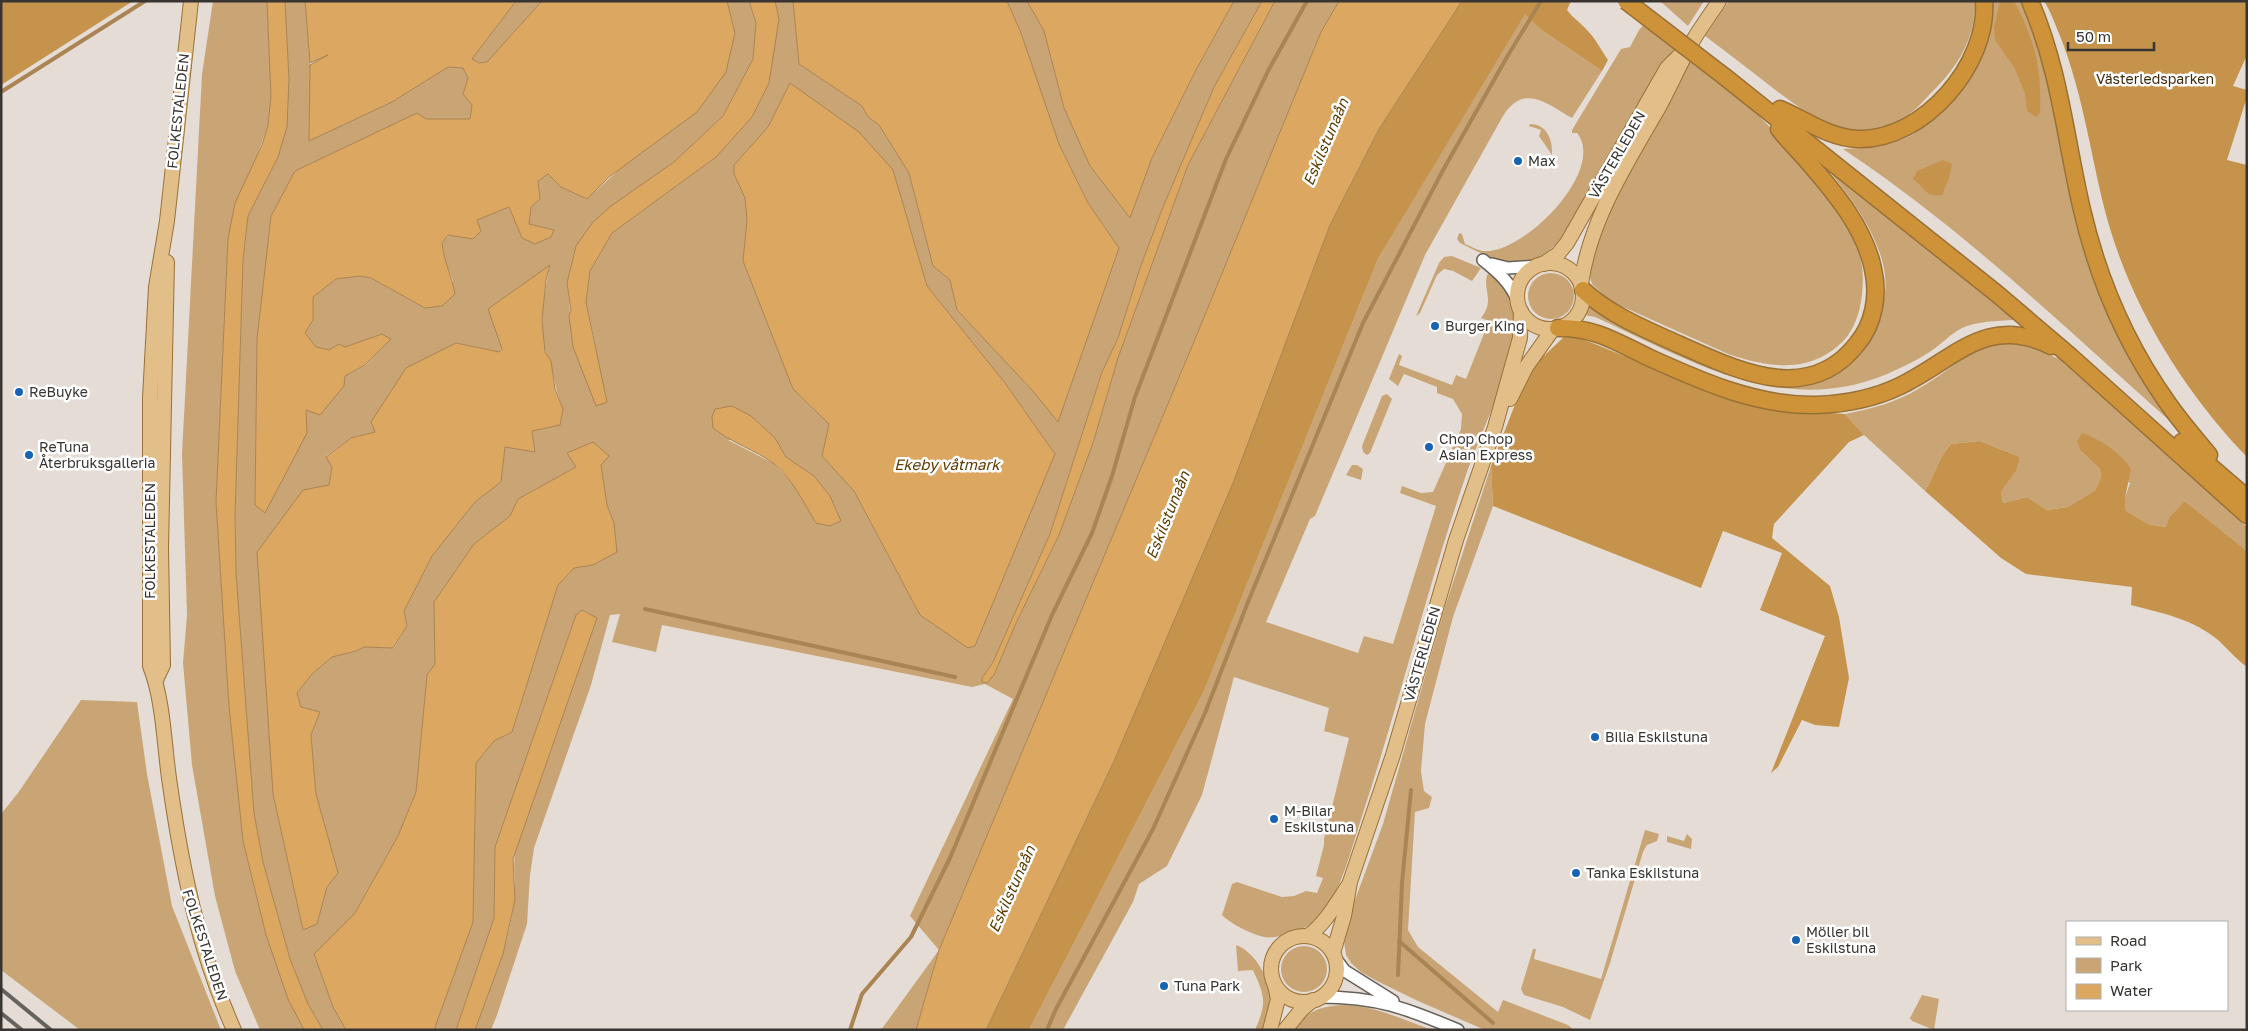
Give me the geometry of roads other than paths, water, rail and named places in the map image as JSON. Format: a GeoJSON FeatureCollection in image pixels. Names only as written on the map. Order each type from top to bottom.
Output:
{"type":"FeatureCollection","features":[{"type":"Feature","properties":{"kind":"highway"},"geometry":{"type":"LineString","coordinates":[[1626,1],[1728,73]]}},
{"type":"Feature","properties":{"kind":"highway"},"geometry":{"type":"LineString","coordinates":[[1642,1],[2070,356],[2247,516]]}},
{"type":"Feature","properties":{"kind":"highway"},"geometry":{"type":"LineString","coordinates":[[1774,110],[1801,118],[1830,134],[1843,138],[1873,138],[1901,129],[1914,122],[1936,104],[1960,79],[1982,34],[1985,17],[1984,1]]}},
{"type":"Feature","properties":{"kind":"highway"},"geometry":{"type":"LineString","coordinates":[[2030,1],[2049,48],[2059,88],[2082,209],[2097,264],[2115,311],[2132,346],[2166,402],[2210,456],[2220,475]]}},
{"type":"Feature","properties":{"kind":"highway"},"geometry":{"type":"LineString","coordinates":[[1582,287],[1620,316],[1732,368],[1754,375],[1776,379],[1798,378],[1819,373],[1836,364],[1852,352],[1867,328],[1876,297],[1874,270],[1862,236],[1840,201],[1781,131],[1774,110]]}},
{"type":"Feature","properties":{"kind":"highway"},"geometry":{"type":"LineString","coordinates":[[1774,110],[2005,289],[2247,498]]}},
{"type":"Feature","properties":{"kind":"highway"},"geometry":{"type":"LineString","coordinates":[[1556,328],[1577,328],[1597,332],[1710,384],[1783,404],[1816,405],[1850,402],[1874,396],[1900,386],[1970,344],[1994,336],[2030,337],[2070,356]]}},
{"type":"Feature","properties":{"kind":"main road","name":"FOLKESTALEDEN"},"geometry":{"type":"LineString","coordinates":[[191,1],[167,221],[156,288],[159,360],[150,398],[150,666],[156,680],[167,766],[188,894],[209,965],[234,1030]]}},
{"type":"Feature","properties":{"kind":"main road","name":"VÄSTERLEDEN"},"geometry":{"type":"LineString","coordinates":[[1582,287],[1586,254],[1593,231],[1626,165],[1678,73],[1691,44],[1720,1]]}},
{"type":"Feature","properties":{"kind":"main road","name":"VÄSTERLEDEN"},"geometry":{"type":"LineString","coordinates":[[1540,265],[1558,254],[1567,242],[1667,68],[1691,44]]}},
{"type":"Feature","properties":{"kind":"main road"},"geometry":{"type":"LineString","coordinates":[[1555,264],[1565,267],[1574,274],[1582,287],[1583,302],[1576,316],[1566,325],[1556,328],[1533,324],[1520,307],[1521,282],[1528,272],[1540,265],[1555,264]]}},
{"type":"Feature","properties":{"kind":"main road","name":"VÄSTERLEDEN"},"geometry":{"type":"LineString","coordinates":[[1334,956],[1350,882],[1393,755],[1456,540],[1495,427],[1520,338],[1520,307]]}},
{"type":"Feature","properties":{"kind":"main road","name":"VÄSTERLEDEN"},"geometry":{"type":"LineString","coordinates":[[1495,427],[1526,367],[1556,328]]}},
{"type":"Feature","properties":{"kind":"main road","name":"VÄSTERLEDEN"},"geometry":{"type":"LineString","coordinates":[[1308,936],[1315,931],[1330,912],[1350,882]]}},
{"type":"Feature","properties":{"kind":"main road"},"geometry":{"type":"LineString","coordinates":[[1270,1030],[1278,999],[1271,966],[1278,949],[1290,939],[1308,936],[1325,943],[1334,956],[1337,968],[1335,979],[1329,989],[1302,1009],[1286,1030]]}},
{"type":"Feature","properties":{"kind":"main road"},"geometry":{"type":"LineString","coordinates":[[1275,984],[1283,994],[1293,1000],[1301,1001],[1317,998]]}},
{"type":"Feature","properties":{"kind":"street"},"geometry":{"type":"LineString","coordinates":[[1520,307],[1513,290],[1503,276],[1483,260],[1508,268],[1540,265]]}},
{"type":"Feature","properties":{"kind":"street"},"geometry":{"type":"LineString","coordinates":[[1334,956],[1345,971],[1405,1008]]}},
{"type":"Feature","properties":{"kind":"street"},"geometry":{"type":"LineString","coordinates":[[1317,998],[1376,1000],[1405,1008],[1458,1030]]}},
{"type":"Feature","properties":{"kind":"water"},"geometry":{"type":"Polygon","coordinates":[[[267,1],[285,1],[289,79],[287,127],[278,157],[248,216],[243,260],[235,516],[236,573],[254,813],[263,862],[290,959],[308,1004],[323,1030],[304,1030],[288,999],[266,935],[243,841],[229,707],[216,502],[228,239],[235,203],[262,145],[268,125],[271,97],[267,1]]]}},
{"type":"Feature","properties":{"kind":"water"},"geometry":{"type":"Polygon","coordinates":[[[305,1],[516,1],[472,59],[479,63],[487,62],[542,1],[727,1],[735,33],[726,72],[697,112],[609,177],[587,199],[561,187],[548,174],[538,181],[540,199],[531,207],[529,224],[554,230],[551,237],[535,244],[522,238],[509,207],[477,220],[481,231],[473,239],[448,235],[442,243],[444,257],[455,294],[442,306],[425,308],[371,278],[360,276],[336,279],[313,297],[313,320],[305,333],[316,347],[329,350],[339,344],[345,347],[382,334],[391,339],[365,365],[345,376],[344,386],[320,415],[306,410],[307,433],[265,513],[255,505],[257,339],[271,216],[295,171],[417,113],[426,119],[470,119],[472,105],[463,94],[468,78],[463,68],[448,67],[392,102],[309,141],[310,65],[328,55],[310,63],[305,1]]]}},
{"type":"Feature","properties":{"kind":"water"},"geometry":{"type":"Polygon","coordinates":[[[749,1],[775,1],[779,19],[769,83],[752,117],[716,157],[612,233],[590,271],[586,302],[607,402],[596,406],[573,347],[569,315],[571,311],[567,283],[576,246],[593,222],[611,206],[674,162],[723,116],[753,59],[756,23],[749,1]]]}},
{"type":"Feature","properties":{"kind":"water"},"geometry":{"type":"Polygon","coordinates":[[[793,1],[1007,1],[1021,33],[1059,144],[1088,203],[1119,248],[1058,422],[1032,390],[957,310],[950,280],[933,266],[909,173],[879,125],[868,117],[862,106],[799,64],[793,1]]]}},
{"type":"Feature","properties":{"kind":"water"},"geometry":{"type":"Polygon","coordinates":[[[1027,1],[1234,1],[1196,70],[1152,158],[1130,218],[1090,166],[1064,108],[1044,31],[1027,1]]]}},
{"type":"Feature","properties":{"kind":"water"},"geometry":{"type":"Polygon","coordinates":[[[1262,1],[1275,1],[1188,165],[1118,358],[1093,443],[1059,535],[1016,623],[994,675],[987,683],[982,682],[982,678],[993,662],[1050,534],[1102,372],[1118,338],[1140,268],[1163,207],[1214,87],[1262,1]]]}},
{"type":"Feature","properties":{"kind":"water","name":"Eskilstunaån"},"geometry":{"type":"Polygon","coordinates":[[[1339,1],[1462,1],[1379,129],[1330,225],[1233,483],[1114,761],[986,1030],[916,1030],[939,950],[1193,344],[1321,32],[1339,1]]]}},
{"type":"Feature","properties":{"kind":"water","name":"Ekeby våtmark"},"geometry":{"type":"Polygon","coordinates":[[[790,83],[859,132],[893,170],[927,286],[1005,383],[1055,454],[975,646],[968,648],[920,615],[854,491],[822,456],[829,424],[793,389],[743,261],[747,220],[745,198],[734,174],[734,165],[768,127],[790,83]]]}},
{"type":"Feature","properties":{"kind":"water"},"geometry":{"type":"Polygon","coordinates":[[[550,265],[546,280],[542,320],[545,352],[551,361],[555,389],[563,409],[560,425],[532,431],[535,452],[505,447],[501,482],[475,502],[432,556],[404,611],[407,626],[393,648],[364,647],[332,657],[312,674],[297,693],[301,707],[320,712],[311,735],[316,794],[338,873],[327,887],[317,924],[303,930],[273,794],[257,552],[303,490],[329,485],[332,467],[326,457],[351,438],[375,432],[371,422],[406,368],[456,343],[499,352],[502,349],[488,309],[550,265]]]}},
{"type":"Feature","properties":{"kind":"water"},"geometry":{"type":"Polygon","coordinates":[[[732,406],[751,416],[775,438],[786,457],[814,476],[830,496],[841,521],[830,526],[816,523],[797,491],[780,469],[766,458],[713,428],[712,417],[715,409],[732,406]]]}},
{"type":"Feature","properties":{"kind":"water"},"geometry":{"type":"Polygon","coordinates":[[[593,442],[609,456],[601,465],[607,505],[614,523],[617,552],[593,565],[574,568],[558,585],[512,732],[494,741],[476,763],[473,922],[434,1030],[346,1030],[333,1007],[314,954],[355,913],[398,836],[416,792],[427,675],[435,664],[434,602],[474,544],[510,516],[518,499],[576,467],[567,453],[593,442]]]}},
{"type":"Feature","properties":{"kind":"water"},"geometry":{"type":"Polygon","coordinates":[[[582,610],[597,618],[513,859],[515,900],[503,954],[475,1030],[456,1030],[494,918],[495,847],[576,615],[582,610]]]}},
{"type":"Feature","properties":{"kind":"waterway"},"geometry":{"type":"LineString","coordinates":[[1,92],[145,1]]}},
{"type":"Feature","properties":{"kind":"waterway"},"geometry":{"type":"LineString","coordinates":[[850,1030],[862,994],[911,937],[950,858],[1052,615],[1092,533],[1112,476],[1135,397],[1226,159],[1268,71],[1307,1]]}},
{"type":"Feature","properties":{"kind":"waterway"},"geometry":{"type":"LineString","coordinates":[[1047,1030],[1056,1009],[1153,829],[1205,713],[1248,602],[1363,323],[1442,172],[1541,1]]}},
{"type":"Feature","properties":{"kind":"waterway"},"geometry":{"type":"LineString","coordinates":[[645,609],[955,677]]}},
{"type":"Feature","properties":{"kind":"waterway"},"geometry":{"type":"LineString","coordinates":[[1398,975],[1402,883],[1411,790]]}},
{"type":"Feature","properties":{"kind":"waterway"},"geometry":{"type":"LineString","coordinates":[[1399,941],[1493,1023]]}},
{"type":"Feature","properties":{"kind":"railway"},"geometry":{"type":"LineString","coordinates":[[1,989],[51,1030]]}},
{"type":"Feature","properties":{"kind":"railway"},"geometry":{"type":"LineString","coordinates":[[1,1013],[22,1030]]}},
{"type":"Feature","properties":{"kind":"place","name":"Max"},"geometry":{"type":"Point","coordinates":[1518,161]}},
{"type":"Feature","properties":{"kind":"place","name":"Burger King"},"geometry":{"type":"Point","coordinates":[1435,326]}},
{"type":"Feature","properties":{"kind":"place","name":"ReBuyke"},"geometry":{"type":"Point","coordinates":[19,392]}},
{"type":"Feature","properties":{"kind":"place","name":"Chop Chop Asian Express"},"geometry":{"type":"Point","coordinates":[1429,447]}},
{"type":"Feature","properties":{"kind":"place","name":"ReTuna Återbruksgalleria"},"geometry":{"type":"Point","coordinates":[29,455]}},
{"type":"Feature","properties":{"kind":"place","name":"Bilia Eskilstuna"},"geometry":{"type":"Point","coordinates":[1595,737]}},
{"type":"Feature","properties":{"kind":"place","name":"M-Bilar Eskilstuna"},"geometry":{"type":"Point","coordinates":[1274,819]}},
{"type":"Feature","properties":{"kind":"place","name":"Tanka Eskilstuna"},"geometry":{"type":"Point","coordinates":[1576,873]}},
{"type":"Feature","properties":{"kind":"place","name":"Möller bil Eskilstuna"},"geometry":{"type":"Point","coordinates":[1796,940]}},
{"type":"Feature","properties":{"kind":"place","name":"Tuna Park"},"geometry":{"type":"Point","coordinates":[1164,986]}},
{"type":"Feature","properties":{"kind":"park label","name":"Västerledsparken"},"geometry":{"type":"Point","coordinates":[2155,79]}}]}
